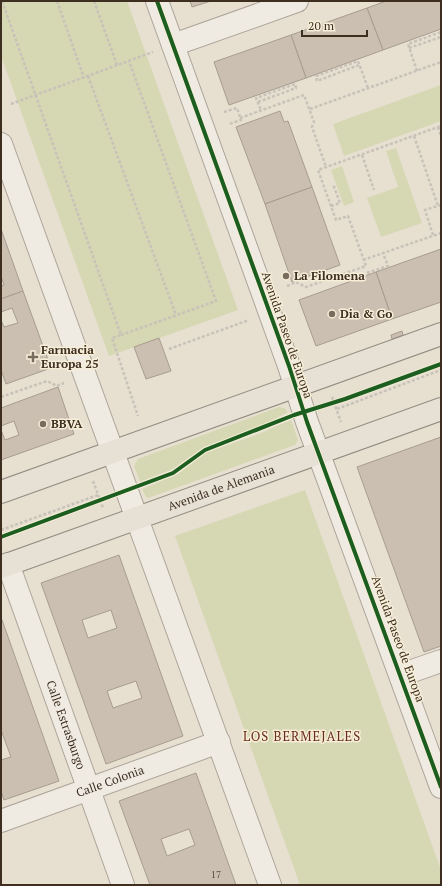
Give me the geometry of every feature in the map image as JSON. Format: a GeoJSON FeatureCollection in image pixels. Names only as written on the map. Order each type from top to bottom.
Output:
{"type":"FeatureCollection","features":[{"type":"Feature","properties":{"kind":"main road"},"geometry":{"type":"LineString","coordinates":[[1,492],[441,334]]}},
{"type":"Feature","properties":{"kind":"main road","name":"Avenida de Alemania"},"geometry":{"type":"LineString","coordinates":[[4,566],[441,409]]}},
{"type":"Feature","properties":{"kind":"street","name":"Avenida Paseo de Europa"},"geometry":{"type":"LineString","coordinates":[[157,1],[163,49],[296,386],[318,453],[441,787]]}},
{"type":"Feature","properties":{"kind":"street"},"geometry":{"type":"LineString","coordinates":[[163,49],[297,1]]}},
{"type":"Feature","properties":{"kind":"street"},"geometry":{"type":"LineString","coordinates":[[1,144],[270,885]]}},
{"type":"Feature","properties":{"kind":"street","name":"Calle Estrasburgo"},"geometry":{"type":"LineString","coordinates":[[4,566],[123,885]]}},
{"type":"Feature","properties":{"kind":"street"},"geometry":{"type":"LineString","coordinates":[[401,675],[441,661]]}},
{"type":"Feature","properties":{"kind":"street","name":"Calle Colonia"},"geometry":{"type":"LineString","coordinates":[[1,821],[219,742]]}},
{"type":"Feature","properties":{"kind":"path"},"geometry":{"type":"LineString","coordinates":[[2,1],[121,335]]}},
{"type":"Feature","properties":{"kind":"path"},"geometry":{"type":"LineString","coordinates":[[57,1],[84,78]]}},
{"type":"Feature","properties":{"kind":"path"},"geometry":{"type":"LineString","coordinates":[[94,1],[117,65]]}},
{"type":"Feature","properties":{"kind":"path"},"geometry":{"type":"LineString","coordinates":[[417,71],[408,44],[441,32]]}},
{"type":"Feature","properties":{"kind":"path"},"geometry":{"type":"LineString","coordinates":[[409,48],[441,37]]}},
{"type":"Feature","properties":{"kind":"path"},"geometry":{"type":"LineString","coordinates":[[11,104],[163,49]]}},
{"type":"Feature","properties":{"kind":"path"},"geometry":{"type":"LineString","coordinates":[[129,61],[216,301],[112,338],[138,416]]}},
{"type":"Feature","properties":{"kind":"path"},"geometry":{"type":"LineString","coordinates":[[359,66],[317,81],[316,76],[358,61],[368,88]]}},
{"type":"Feature","properties":{"kind":"path"},"geometry":{"type":"LineString","coordinates":[[310,109],[441,62]]}},
{"type":"Feature","properties":{"kind":"path"},"geometry":{"type":"LineString","coordinates":[[88,76],[176,315]]}},
{"type":"Feature","properties":{"kind":"path"},"geometry":{"type":"LineString","coordinates":[[258,102],[296,88],[295,84],[256,98],[261,110]]}},
{"type":"Feature","properties":{"kind":"path"},"geometry":{"type":"LineString","coordinates":[[229,124],[241,120],[240,118],[304,95],[314,122],[312,127],[326,167]]}},
{"type":"Feature","properties":{"kind":"path"},"geometry":{"type":"LineString","coordinates":[[224,112],[237,108],[240,118]]}},
{"type":"Feature","properties":{"kind":"path"},"geometry":{"type":"LineString","coordinates":[[287,286],[296,282],[306,287],[366,266],[348,216],[336,220],[318,170],[440,127],[441,136]]}},
{"type":"Feature","properties":{"kind":"path"},"geometry":{"type":"LineString","coordinates":[[414,136],[439,205],[424,210],[433,235]]}},
{"type":"Feature","properties":{"kind":"path"},"geometry":{"type":"LineString","coordinates":[[362,155],[374,190]]}},
{"type":"Feature","properties":{"kind":"path"},"geometry":{"type":"LineString","coordinates":[[331,206],[340,203],[333,184]]}},
{"type":"Feature","properties":{"kind":"path"},"geometry":{"type":"LineString","coordinates":[[364,260],[441,233]]}},
{"type":"Feature","properties":{"kind":"path"},"geometry":{"type":"LineString","coordinates":[[367,273],[388,266],[383,253]]}},
{"type":"Feature","properties":{"kind":"path"},"geometry":{"type":"LineString","coordinates":[[169,349],[249,320]]}},
{"type":"Feature","properties":{"kind":"path"},"geometry":{"type":"LineString","coordinates":[[419,372],[441,364]]}},
{"type":"Feature","properties":{"kind":"path"},"geometry":{"type":"LineString","coordinates":[[337,410],[441,370]]}},
{"type":"Feature","properties":{"kind":"path"},"geometry":{"type":"LineString","coordinates":[[1,397],[47,381],[57,386],[65,383]]}},
{"type":"Feature","properties":{"kind":"path"},"geometry":{"type":"LineString","coordinates":[[330,390],[343,428]]}},
{"type":"Feature","properties":{"kind":"path"},"geometry":{"type":"LineString","coordinates":[[304,412],[340,400]]}},
{"type":"Feature","properties":{"kind":"path"},"geometry":{"type":"LineString","coordinates":[[92,478],[104,511]]}},
{"type":"Feature","properties":{"kind":"path"},"geometry":{"type":"LineString","coordinates":[[94,504],[128,492]]}},
{"type":"Feature","properties":{"kind":"path"},"geometry":{"type":"LineString","coordinates":[[1,530],[98,495]]}},
{"type":"Feature","properties":{"kind":"green space"},"geometry":{"type":"Polygon","coordinates":[[[1,1],[127,1],[238,310],[109,356],[1,56],[1,1]]]}},
{"type":"Feature","properties":{"kind":"green space"},"geometry":{"type":"Polygon","coordinates":[[[441,85],[441,121],[344,156],[333,124],[441,85]]]}},
{"type":"Feature","properties":{"kind":"green space"},"geometry":{"type":"Polygon","coordinates":[[[396,148],[422,223],[381,237],[367,198],[398,187],[386,151],[396,148]]]}},
{"type":"Feature","properties":{"kind":"green space"},"geometry":{"type":"Polygon","coordinates":[[[342,166],[354,202],[344,206],[331,170],[342,166]]]}},
{"type":"Feature","properties":{"kind":"green space"},"geometry":{"type":"Polygon","coordinates":[[[279,407],[284,408],[288,412],[257,428],[204,447],[175,468],[140,482],[134,466],[138,459],[279,407]]]}},
{"type":"Feature","properties":{"kind":"green space"},"geometry":{"type":"Polygon","coordinates":[[[291,420],[298,440],[295,445],[148,498],[142,489],[178,474],[205,453],[259,434],[291,420]]]}},
{"type":"Feature","properties":{"kind":"green space"},"geometry":{"type":"Polygon","coordinates":[[[305,490],[441,870],[441,885],[300,885],[175,536],[305,490]]]}},
{"type":"Feature","properties":{"kind":"building"},"geometry":{"type":"Polygon","coordinates":[[[190,1],[211,1],[192,7],[190,1]]]}},
{"type":"Feature","properties":{"kind":"building"},"geometry":{"type":"Polygon","coordinates":[[[386,1],[441,1],[441,29],[383,50],[367,8],[386,1]]]}},
{"type":"Feature","properties":{"kind":"building"},"geometry":{"type":"Polygon","coordinates":[[[367,8],[383,50],[306,78],[291,35],[367,8]]]}},
{"type":"Feature","properties":{"kind":"building"},"geometry":{"type":"Polygon","coordinates":[[[291,35],[306,78],[229,105],[214,62],[291,35]]]}},
{"type":"Feature","properties":{"kind":"building"},"geometry":{"type":"Polygon","coordinates":[[[280,111],[284,122],[288,121],[312,187],[265,204],[236,127],[280,111]]]}},
{"type":"Feature","properties":{"kind":"building"},"geometry":{"type":"Polygon","coordinates":[[[312,187],[340,265],[292,282],[265,204],[312,187]]]}},
{"type":"Feature","properties":{"kind":"building"},"geometry":{"type":"Polygon","coordinates":[[[1,229],[23,291],[1,299],[1,286],[4,285],[1,276],[1,229]]]}},
{"type":"Feature","properties":{"kind":"building"},"geometry":{"type":"Polygon","coordinates":[[[441,249],[441,302],[392,319],[376,272],[441,249]]]}},
{"type":"Feature","properties":{"kind":"building"},"geometry":{"type":"Polygon","coordinates":[[[376,272],[392,319],[316,346],[299,300],[376,272]]]}},
{"type":"Feature","properties":{"kind":"building"},"geometry":{"type":"Polygon","coordinates":[[[23,291],[51,368],[6,384],[1,370],[1,320],[4,327],[18,323],[12,308],[1,312],[1,299],[23,291]]]}},
{"type":"Feature","properties":{"kind":"building"},"geometry":{"type":"Polygon","coordinates":[[[402,331],[403,335],[392,339],[391,335],[402,331]]]}},
{"type":"Feature","properties":{"kind":"building"},"geometry":{"type":"Polygon","coordinates":[[[159,338],[171,371],[146,379],[134,347],[159,338]]]}},
{"type":"Feature","properties":{"kind":"building","name":"BBVA"},"geometry":{"type":"Polygon","coordinates":[[[58,387],[74,434],[1,460],[1,430],[5,440],[19,435],[14,421],[1,426],[1,408],[58,387]]]}},
{"type":"Feature","properties":{"kind":"building"},"geometry":{"type":"Polygon","coordinates":[[[441,437],[441,646],[424,652],[357,467],[441,437]]]}},
{"type":"Feature","properties":{"kind":"building"},"geometry":{"type":"Polygon","coordinates":[[[119,555],[183,736],[106,764],[41,583],[119,555]],[[111,610],[82,620],[88,638],[117,628],[111,610]],[[136,681],[107,691],[113,708],[142,698],[136,681]]]}},
{"type":"Feature","properties":{"kind":"building"},"geometry":{"type":"Polygon","coordinates":[[[1,617],[59,781],[4,800],[1,791],[1,760],[11,757],[1,730],[1,617]]]}},
{"type":"Feature","properties":{"kind":"building"},"geometry":{"type":"Polygon","coordinates":[[[196,773],[236,885],[150,885],[119,801],[196,773]],[[189,829],[161,839],[167,856],[195,845],[189,829]]]}},
{"type":"Feature","properties":{"kind":"cycle path"},"geometry":{"type":"LineString","coordinates":[[157,1],[289,366],[307,422],[441,787]]}},
{"type":"Feature","properties":{"kind":"cycle path"},"geometry":{"type":"LineString","coordinates":[[1,537],[173,473],[205,450],[294,415],[345,399],[441,364]]}},
{"type":"Feature","properties":{"kind":"place","name":"La Filomena"},"geometry":{"type":"Point","coordinates":[286,276]}},
{"type":"Feature","properties":{"kind":"place","name":"Dia & Go"},"geometry":{"type":"Point","coordinates":[332,314]}},
{"type":"Feature","properties":{"kind":"place","name":"Farmacia Europa 25"},"geometry":{"type":"Point","coordinates":[33,357]}},
{"type":"Feature","properties":{"kind":"place","name":"BBVA"},"geometry":{"type":"Point","coordinates":[43,424]}},
{"type":"Feature","properties":{"kind":"district","name":"LOS BERMEJALES"},"geometry":{"type":"Point","coordinates":[302,736]}}]}
